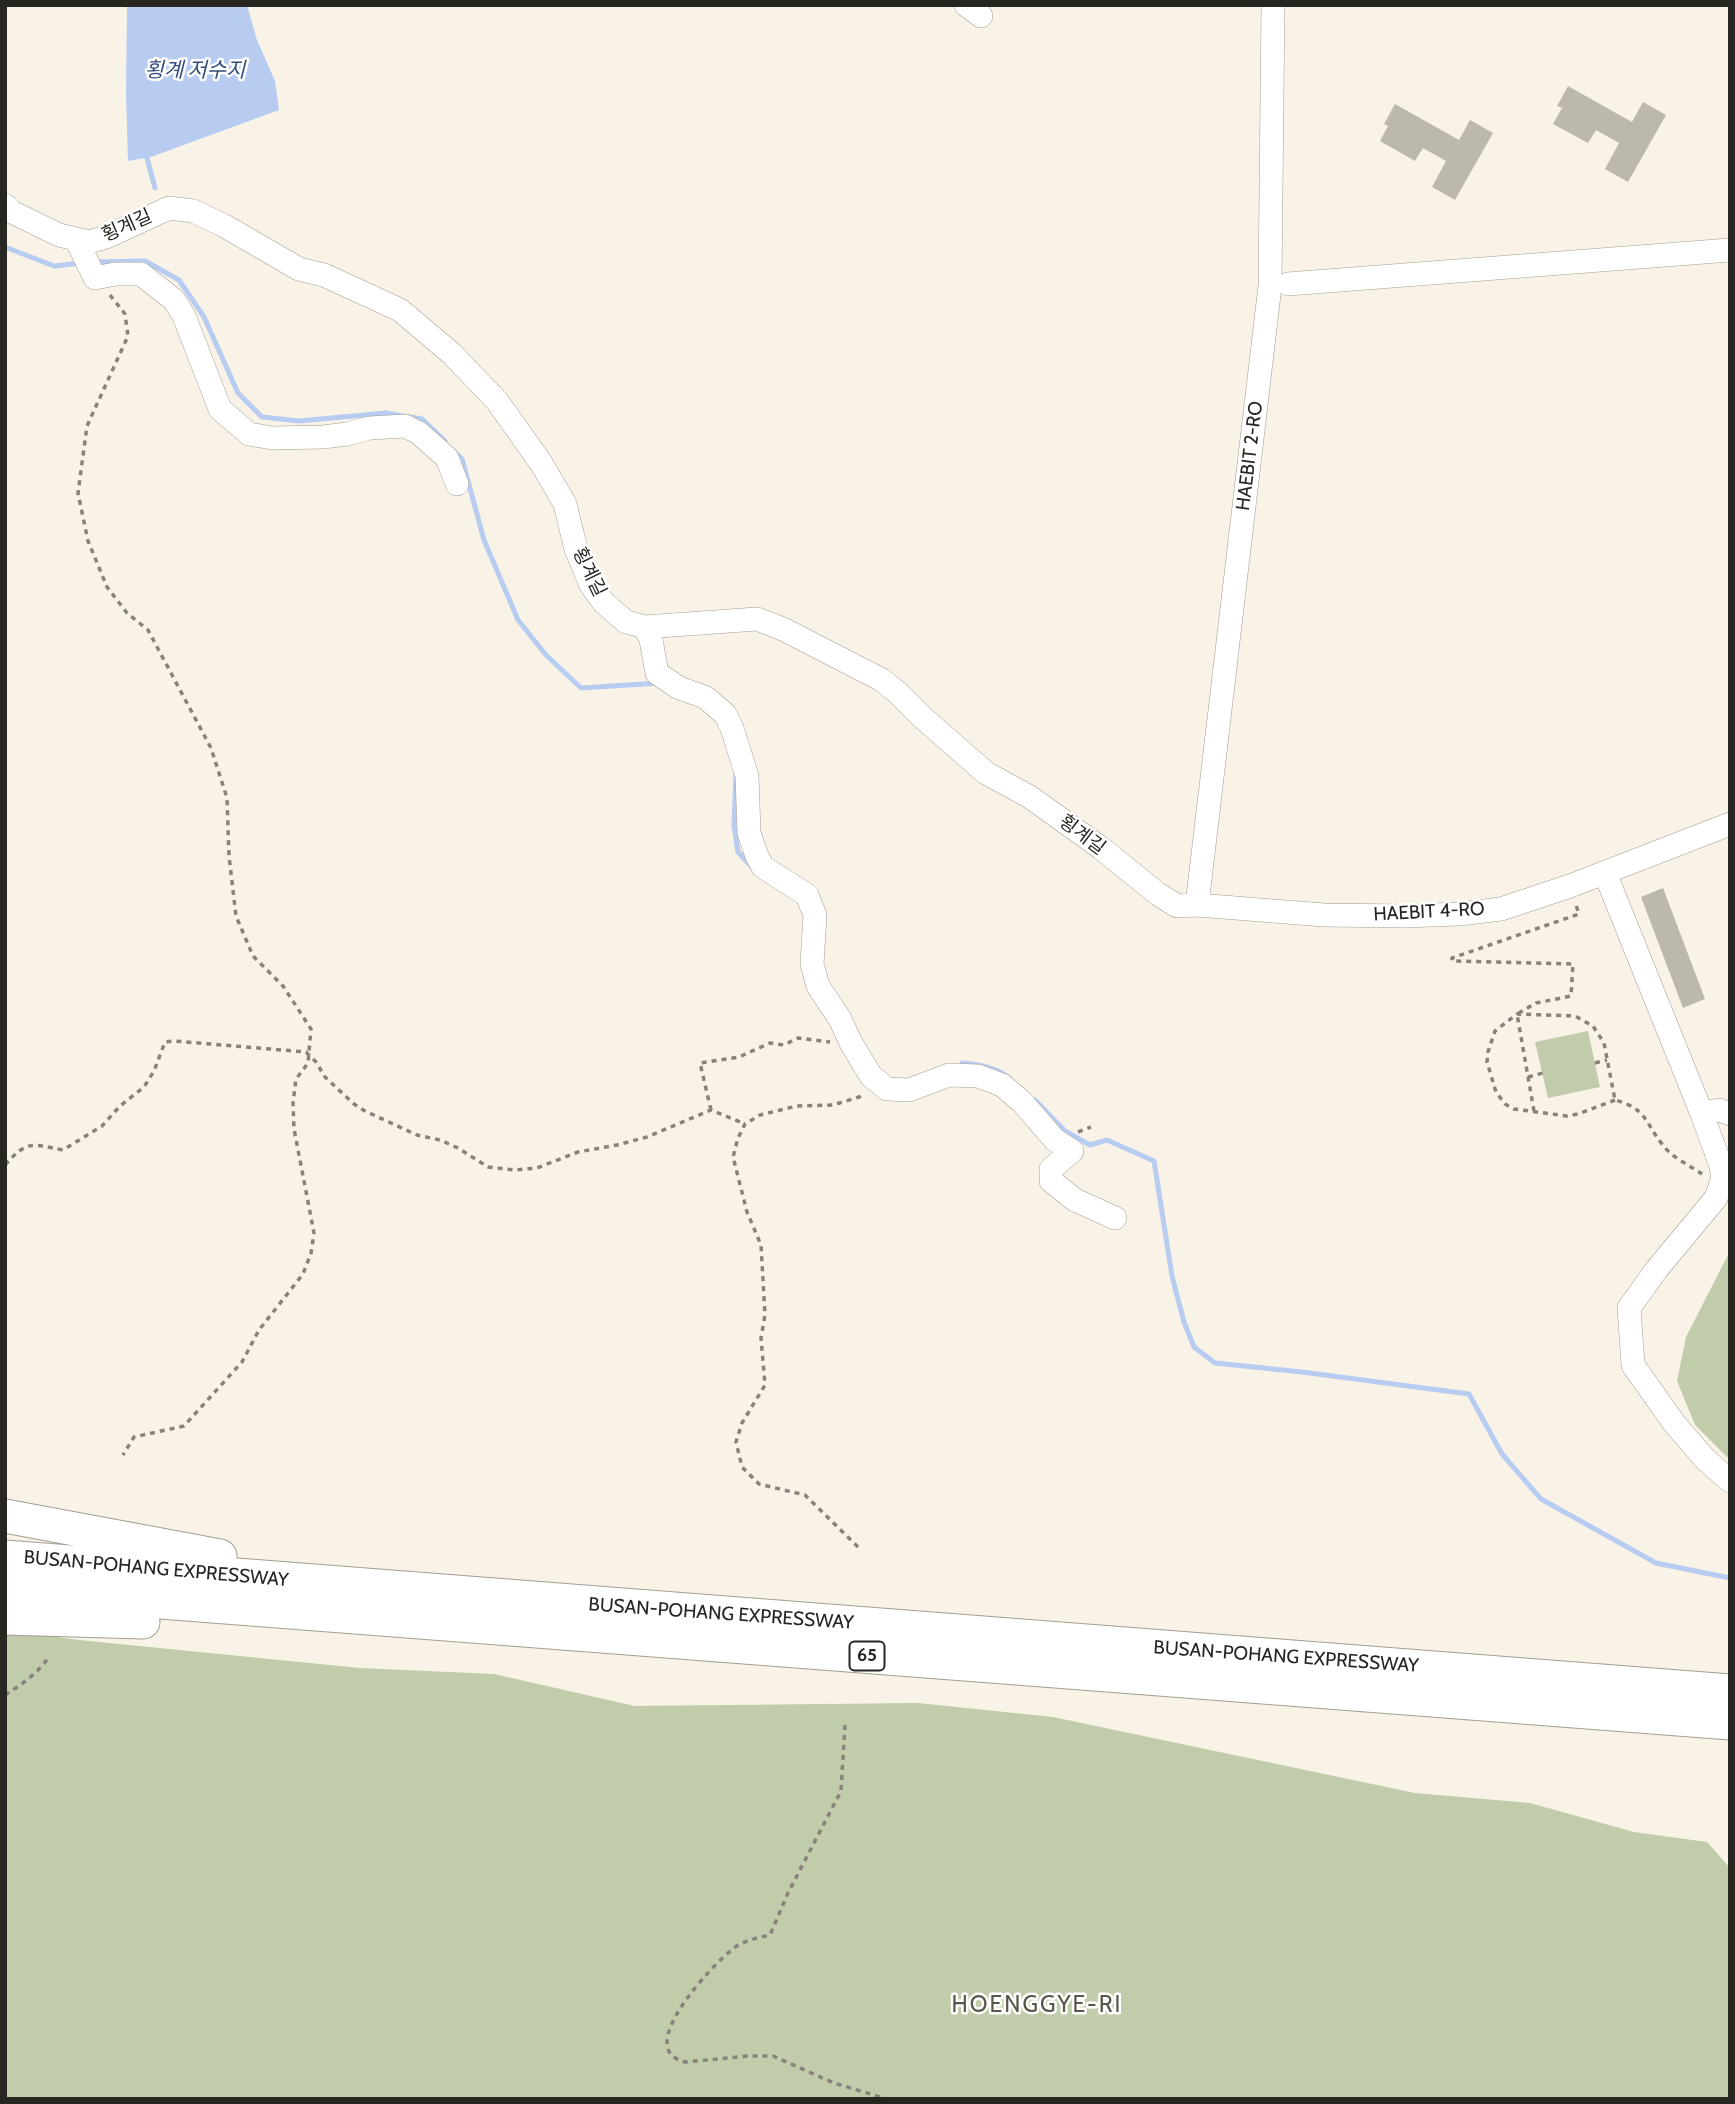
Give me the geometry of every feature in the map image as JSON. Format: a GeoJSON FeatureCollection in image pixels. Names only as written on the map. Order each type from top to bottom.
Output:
{"type":"FeatureCollection","features":[{"type":"Feature","properties":{"kind":"highway"},"geometry":{"type":"LineString","coordinates":[[5,1516],[402,1589]]}},
{"type":"Feature","properties":{"kind":"highway","name":"BUSAN-POHANG EXPRESSWAY"},"geometry":{"type":"LineString","coordinates":[[5,1557],[1730,1691]]}},
{"type":"Feature","properties":{"kind":"highway","name":"BUSAN-POHANG EXPRESSWAY"},"geometry":{"type":"LineString","coordinates":[[5,1590],[1730,1723]]}},
{"type":"Feature","properties":{"kind":"highway"},"geometry":{"type":"LineString","coordinates":[[5,1618],[152,1622],[386,1619]]}},
{"type":"Feature","properties":{"kind":"street","name":"HAEBIT 2-RO"},"geometry":{"type":"LineString","coordinates":[[1198,905],[1270,285],[1273,5]]}},
{"type":"Feature","properties":{"kind":"street","name":"횡계길"},"geometry":{"type":"LineString","coordinates":[[5,205],[12,212],[79,245],[94,276],[141,274],[174,300],[184,316],[220,409],[249,434],[272,438],[323,437],[370,428],[405,426],[419,433],[447,458],[457,484]]}},
{"type":"Feature","properties":{"kind":"street","name":"횡계길"},"geometry":{"type":"LineString","coordinates":[[79,245],[106,237],[169,208],[193,211],[223,225],[299,269],[324,275],[400,310],[452,354],[496,401],[541,463],[565,504],[576,549],[591,584],[604,603],[626,622],[645,627],[757,619],[783,629],[882,680],[986,772],[1030,797],[1101,848],[1158,894],[1177,906],[1198,905]]}},
{"type":"Feature","properties":{"kind":"street"},"geometry":{"type":"LineString","coordinates":[[1288,284],[1730,250]]}},
{"type":"Feature","properties":{"kind":"street"},"geometry":{"type":"LineString","coordinates":[[645,627],[651,640],[657,673],[705,697],[725,714],[747,776],[749,833],[753,845],[763,867],[807,895],[816,915],[812,964],[818,986],[872,1076],[887,1089],[909,1090],[949,1075],[978,1076],[1002,1084],[1023,1102],[1055,1140],[1072,1151],[1051,1169],[1051,1181],[1075,1200],[1115,1218]]}},
{"type":"Feature","properties":{"kind":"street","name":"HAEBIT 4-RO"},"geometry":{"type":"LineString","coordinates":[[1198,905],[1324,915],[1459,914],[1501,909],[1570,886],[1730,824]]}},
{"type":"Feature","properties":{"kind":"street"},"geometry":{"type":"LineString","coordinates":[[1605,873],[1702,1114],[1723,1178],[1716,1198],[1657,1269],[1629,1308],[1633,1365],[1674,1423],[1705,1459],[1730,1481]]}},
{"type":"Feature","properties":{"kind":"street"},"geometry":{"type":"LineString","coordinates":[[1702,1114],[1719,1110],[1730,1114]]}},
{"type":"Feature","properties":{"kind":"path"},"geometry":{"type":"LineString","coordinates":[[94,276],[125,314],[128,336],[87,426],[78,493],[88,541],[107,587],[127,613],[148,630],[211,748],[228,798],[229,856],[236,916],[253,956],[283,986],[311,1029],[307,1063],[296,1079],[293,1103],[294,1129],[314,1233],[311,1253],[303,1274],[259,1330],[242,1362],[184,1426],[134,1437],[123,1455]]}},
{"type":"Feature","properties":{"kind":"path"},"geometry":{"type":"LineString","coordinates":[[1570,886],[1579,914],[1452,957],[1452,961],[1573,964],[1571,996],[1536,1003],[1495,1031],[1487,1062],[1496,1092],[1505,1104],[1514,1109],[1567,1116],[1615,1100],[1630,1104],[1641,1112],[1662,1145],[1675,1156],[1721,1183]]}},
{"type":"Feature","properties":{"kind":"path"},"geometry":{"type":"LineString","coordinates":[[1517,1014],[1575,1016],[1594,1026],[1604,1043],[1615,1100]]}},
{"type":"Feature","properties":{"kind":"path"},"geometry":{"type":"LineString","coordinates":[[1517,1014],[1534,1111]]}},
{"type":"Feature","properties":{"kind":"path"},"geometry":{"type":"LineString","coordinates":[[711,1111],[700,1063],[739,1057],[770,1043],[785,1045],[798,1038],[830,1042],[846,1032]]}},
{"type":"Feature","properties":{"kind":"path"},"geometry":{"type":"LineString","coordinates":[[5,1165],[20,1149],[35,1145],[63,1150],[102,1126],[120,1106],[144,1087],[154,1071],[165,1042],[306,1052],[325,1077],[365,1111],[417,1135],[440,1140],[458,1148],[488,1167],[514,1170],[537,1168],[578,1152],[647,1137],[711,1111],[746,1124]]}},
{"type":"Feature","properties":{"kind":"path"},"geometry":{"type":"LineString","coordinates":[[1595,1063],[1607,1060]]}},
{"type":"Feature","properties":{"kind":"path"},"geometry":{"type":"LineString","coordinates":[[1528,1077],[1543,1073]]}},
{"type":"Feature","properties":{"kind":"path"},"geometry":{"type":"LineString","coordinates":[[858,1547],[805,1495],[759,1484],[742,1467],[736,1442],[742,1423],[765,1385],[761,1338],[765,1315],[761,1245],[747,1212],[733,1157],[738,1138],[746,1124],[760,1115],[797,1106],[833,1105],[859,1097],[877,1081]]}},
{"type":"Feature","properties":{"kind":"path"},"geometry":{"type":"LineString","coordinates":[[1079,1132],[1091,1127]]}},
{"type":"Feature","properties":{"kind":"path"},"geometry":{"type":"LineString","coordinates":[[5,1695],[18,1687],[48,1658]]}},
{"type":"Feature","properties":{"kind":"path"},"geometry":{"type":"LineString","coordinates":[[845,1725],[841,1791],[788,1893],[775,1926],[770,1935],[743,1942],[731,1950],[698,1983],[672,2021],[667,2046],[669,2054],[678,2061],[686,2062],[773,2056],[834,2083],[887,2099]]}},
{"type":"Feature","properties":{"kind":"green space"},"geometry":{"type":"Polygon","coordinates":[[[1588,1031],[1600,1087],[1548,1098],[1535,1042],[1588,1031]]]}},
{"type":"Feature","properties":{"kind":"green space"},"geometry":{"type":"Polygon","coordinates":[[[1730,1251],[1730,1460],[1695,1425],[1677,1381],[1686,1337],[1730,1251]]]}},
{"type":"Feature","properties":{"kind":"green space"},"geometry":{"type":"Polygon","coordinates":[[[5,1630],[360,1668],[494,1674],[635,1706],[918,1703],[1053,1717],[1415,1793],[1530,1803],[1634,1832],[1707,1842],[1730,1868],[1730,2099],[5,2099],[5,1630]]]}},
{"type":"Feature","properties":{"kind":"water","name":"횡계 저수지"},"geometry":{"type":"Polygon","coordinates":[[[127,5],[247,5],[257,40],[275,81],[279,110],[151,157],[128,161],[127,5]]]}},
{"type":"Feature","properties":{"kind":"building"},"geometry":{"type":"Polygon","coordinates":[[[1568,86],[1632,122],[1643,102],[1666,115],[1628,182],[1605,169],[1619,143],[1596,130],[1588,143],[1553,124],[1562,108],[1557,106],[1568,86]]]}},
{"type":"Feature","properties":{"kind":"building"},"geometry":{"type":"Polygon","coordinates":[[[1395,104],[1459,140],[1470,120],[1493,133],[1455,200],[1432,187],[1446,161],[1423,148],[1415,161],[1380,141],[1388,126],[1384,124],[1395,104]]]}},
{"type":"Feature","properties":{"kind":"building"},"geometry":{"type":"Polygon","coordinates":[[[1663,888],[1705,999],[1683,1008],[1641,897],[1663,888]]]}},
{"type":"Feature","properties":{"kind":"waterway"},"geometry":{"type":"LineString","coordinates":[[147,158],[155,188]]}},
{"type":"Feature","properties":{"kind":"waterway"},"geometry":{"type":"LineString","coordinates":[[5,247],[54,266],[81,263]]}},
{"type":"Feature","properties":{"kind":"waterway"},"geometry":{"type":"LineString","coordinates":[[94,262],[145,261],[179,280],[204,317],[238,393],[262,417],[299,421],[386,413],[422,419],[445,441]]}},
{"type":"Feature","properties":{"kind":"waterway"},"geometry":{"type":"LineString","coordinates":[[454,451],[462,459],[484,540],[518,620],[546,655],[581,688],[660,683]]}},
{"type":"Feature","properties":{"kind":"waterway"},"geometry":{"type":"LineString","coordinates":[[736,773],[734,826],[738,852],[751,866]]}},
{"type":"Feature","properties":{"kind":"waterway"},"geometry":{"type":"LineString","coordinates":[[962,1063],[987,1067],[1009,1078]]}},
{"type":"Feature","properties":{"kind":"waterway"},"geometry":{"type":"LineString","coordinates":[[1035,1100],[1065,1131],[1090,1145],[1107,1140],[1154,1161],[1172,1276],[1184,1322],[1194,1347],[1215,1363],[1469,1394],[1502,1454],[1541,1499],[1656,1563],[1730,1578]]}},
{"type":"Feature","properties":{"kind":"district","name":"HOENGGYE-RI"},"geometry":{"type":"Point","coordinates":[1037,2005]}}]}
